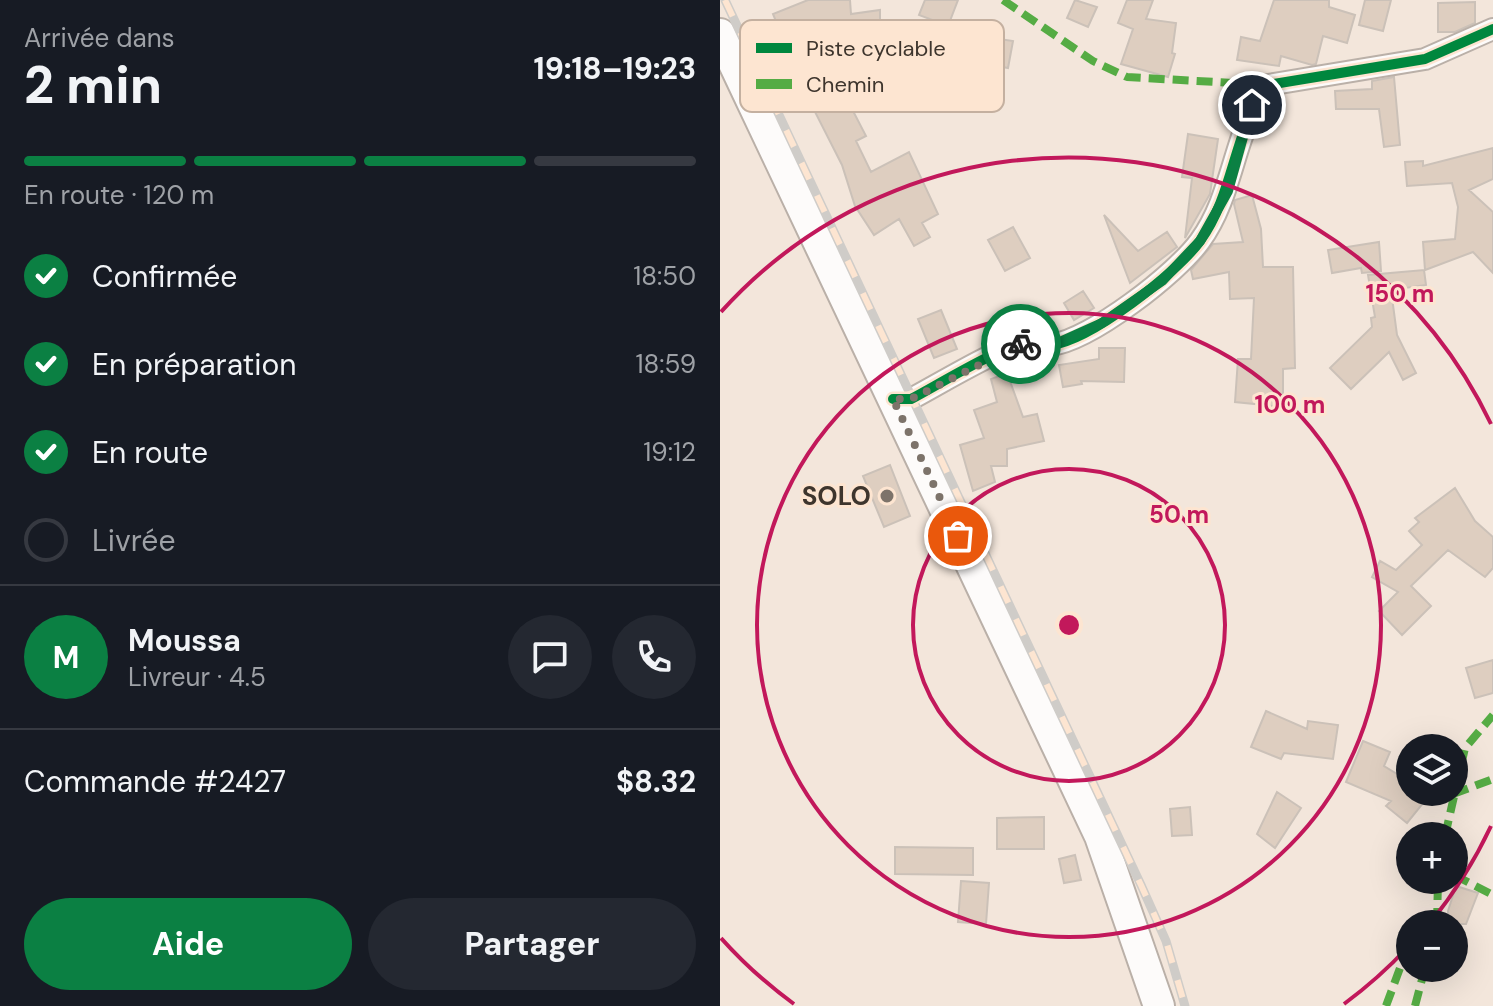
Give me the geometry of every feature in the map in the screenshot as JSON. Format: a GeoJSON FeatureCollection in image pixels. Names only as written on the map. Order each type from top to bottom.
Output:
{"type":"FeatureCollection","features":[{"type":"Feature","properties":{"kind":"main road"},"geometry":{"type":"LineString","coordinates":[[720,34],[740,76]]}},
{"type":"Feature","properties":{"kind":"main road"},"geometry":{"type":"LineString","coordinates":[[757,112],[1100,836],[1159,1006]]}},
{"type":"Feature","properties":{"kind":"street"},"geometry":{"type":"LineString","coordinates":[[893,399],[911,399],[1020,344],[1053,345],[1102,323],[1162,281],[1200,241],[1228,191],[1252,105],[1268,85],[1425,59],[1493,29]]}},
{"type":"Feature","properties":{"kind":"building"},"geometry":{"type":"Polygon","coordinates":[[[808,0],[850,0],[851,14],[880,10],[880,20],[775,20],[773,14],[808,0]]]}},
{"type":"Feature","properties":{"kind":"building"},"geometry":{"type":"Polygon","coordinates":[[[925,0],[958,0],[950,20],[932,20],[919,15],[925,0]]]}},
{"type":"Feature","properties":{"kind":"building"},"geometry":{"type":"Polygon","coordinates":[[[1075,0],[1097,7],[1088,27],[1067,18],[1075,0]]]}},
{"type":"Feature","properties":{"kind":"building"},"geometry":{"type":"Polygon","coordinates":[[[1127,0],[1153,0],[1146,19],[1176,23],[1172,53],[1175,54],[1168,77],[1121,64],[1133,29],[1118,23],[1127,0]]]}},
{"type":"Feature","properties":{"kind":"building"},"geometry":{"type":"Polygon","coordinates":[[[1274,0],[1329,0],[1329,7],[1355,15],[1347,43],[1323,36],[1316,64],[1312,65],[1281,56],[1279,66],[1237,60],[1241,37],[1260,41],[1274,0]]]}},
{"type":"Feature","properties":{"kind":"building"},"geometry":{"type":"Polygon","coordinates":[[[1365,0],[1391,0],[1383,31],[1359,25],[1365,0]]]}},
{"type":"Feature","properties":{"kind":"building"},"geometry":{"type":"Polygon","coordinates":[[[1475,2],[1475,23],[1455,32],[1438,32],[1438,3],[1475,2]]]}},
{"type":"Feature","properties":{"kind":"building"},"geometry":{"type":"Polygon","coordinates":[[[1004,40],[1013,41],[1008,68],[1004,67],[1004,40]]]}},
{"type":"Feature","properties":{"kind":"building"},"geometry":{"type":"Polygon","coordinates":[[[1394,77],[1400,145],[1384,147],[1379,109],[1336,109],[1335,91],[1372,89],[1372,81],[1394,77]]]}},
{"type":"Feature","properties":{"kind":"building"},"geometry":{"type":"Polygon","coordinates":[[[815,112],[854,112],[866,136],[856,141],[871,172],[909,152],[938,214],[922,223],[930,237],[914,246],[899,219],[874,235],[855,206],[842,165],[815,112]]]}},
{"type":"Feature","properties":{"kind":"building"},"geometry":{"type":"Polygon","coordinates":[[[1188,134],[1218,139],[1210,194],[1185,238],[1192,178],[1182,177],[1188,134]]]}},
{"type":"Feature","properties":{"kind":"building"},"geometry":{"type":"Polygon","coordinates":[[[1493,148],[1493,179],[1469,190],[1493,212],[1493,273],[1473,252],[1425,270],[1423,242],[1455,239],[1458,207],[1452,183],[1407,186],[1405,162],[1423,161],[1423,166],[1493,148]]]}},
{"type":"Feature","properties":{"kind":"building"},"geometry":{"type":"Polygon","coordinates":[[[1252,195],[1261,229],[1263,267],[1293,267],[1295,368],[1283,369],[1283,407],[1235,402],[1238,359],[1251,359],[1254,298],[1230,299],[1229,272],[1193,279],[1191,270],[1213,244],[1243,242],[1234,204],[1235,200],[1252,195]]]}},
{"type":"Feature","properties":{"kind":"building"},"geometry":{"type":"Polygon","coordinates":[[[1104,215],[1138,251],[1167,232],[1177,247],[1130,283],[1104,215]]]}},
{"type":"Feature","properties":{"kind":"building"},"geometry":{"type":"Polygon","coordinates":[[[1013,227],[1030,258],[1005,271],[988,240],[1013,227]]]}},
{"type":"Feature","properties":{"kind":"building"},"geometry":{"type":"Polygon","coordinates":[[[1379,242],[1381,271],[1362,273],[1361,268],[1332,273],[1328,250],[1379,242]]]}},
{"type":"Feature","properties":{"kind":"building"},"geometry":{"type":"Polygon","coordinates":[[[1424,270],[1426,285],[1391,290],[1397,335],[1416,373],[1403,380],[1389,352],[1351,389],[1330,368],[1372,327],[1371,318],[1375,317],[1368,275],[1424,270]]]}},
{"type":"Feature","properties":{"kind":"building"},"geometry":{"type":"Polygon","coordinates":[[[1083,291],[1094,308],[1074,320],[1064,303],[1083,291]]]}},
{"type":"Feature","properties":{"kind":"building"},"geometry":{"type":"Polygon","coordinates":[[[941,310],[957,349],[934,358],[918,319],[941,310]]]}},
{"type":"Feature","properties":{"kind":"building"},"geometry":{"type":"Polygon","coordinates":[[[1099,348],[1125,348],[1124,382],[1081,381],[1082,384],[1063,387],[1059,365],[1099,359],[1099,348]]]}},
{"type":"Feature","properties":{"kind":"building"},"geometry":{"type":"Polygon","coordinates":[[[1007,373],[1023,417],[1037,414],[1044,441],[1007,449],[1007,466],[991,466],[995,482],[973,491],[960,445],[984,438],[974,410],[997,402],[991,379],[1007,373]]]}},
{"type":"Feature","properties":{"kind":"building","name":"SOLO"},"geometry":{"type":"Polygon","coordinates":[[[890,465],[910,516],[884,527],[863,476],[890,465]]]}},
{"type":"Feature","properties":{"kind":"building"},"geometry":{"type":"Polygon","coordinates":[[[1455,488],[1475,521],[1493,537],[1493,568],[1485,577],[1448,550],[1411,586],[1431,606],[1402,635],[1379,611],[1398,592],[1372,577],[1380,561],[1396,570],[1422,545],[1409,531],[1419,522],[1415,518],[1455,488]]]}},
{"type":"Feature","properties":{"kind":"building"},"geometry":{"type":"Polygon","coordinates":[[[1493,660],[1493,693],[1475,698],[1466,668],[1493,660]]]}},
{"type":"Feature","properties":{"kind":"building"},"geometry":{"type":"Polygon","coordinates":[[[1266,711],[1307,729],[1308,721],[1338,725],[1333,759],[1284,753],[1281,759],[1251,747],[1266,711]]]}},
{"type":"Feature","properties":{"kind":"building"},"geometry":{"type":"Polygon","coordinates":[[[1363,741],[1390,752],[1384,766],[1396,773],[1396,806],[1421,806],[1406,822],[1386,806],[1391,801],[1346,782],[1363,741]]]}},
{"type":"Feature","properties":{"kind":"building"},"geometry":{"type":"Polygon","coordinates":[[[1277,792],[1301,808],[1275,848],[1257,834],[1277,792]]]}},
{"type":"Feature","properties":{"kind":"building"},"geometry":{"type":"Polygon","coordinates":[[[1190,807],[1192,835],[1172,836],[1170,809],[1190,807]]]}},
{"type":"Feature","properties":{"kind":"building"},"geometry":{"type":"Polygon","coordinates":[[[1044,817],[1044,849],[997,849],[997,818],[1044,817]]]}},
{"type":"Feature","properties":{"kind":"building"},"geometry":{"type":"Polygon","coordinates":[[[895,847],[973,848],[973,875],[895,874],[895,847]]]}},
{"type":"Feature","properties":{"kind":"building"},"geometry":{"type":"Polygon","coordinates":[[[1075,855],[1081,880],[1064,883],[1059,859],[1075,855]]]}},
{"type":"Feature","properties":{"kind":"building"},"geometry":{"type":"Polygon","coordinates":[[[961,881],[989,883],[986,924],[958,922],[961,881]]]}},
{"type":"Feature","properties":{"kind":"building"},"geometry":{"type":"Polygon","coordinates":[[[1468,890],[1478,893],[1468,919],[1468,910],[1448,910],[1453,894],[1468,894],[1468,890]]]}},
{"type":"Feature","properties":{"kind":"railway"},"geometry":{"type":"LineString","coordinates":[[725,0],[740,32]]}},
{"type":"Feature","properties":{"kind":"railway"},"geometry":{"type":"LineString","coordinates":[[778,112],[1141,885],[1166,941],[1185,1006]]}},
{"type":"Feature","properties":{"kind":"marked path"},"geometry":{"type":"LineString","coordinates":[[1003,0],[1093,61],[1127,77],[1268,85]]}},
{"type":"Feature","properties":{"kind":"marked path"},"geometry":{"type":"LineString","coordinates":[[1448,822],[1465,748],[1493,715]]}},
{"type":"Feature","properties":{"kind":"marked path"},"geometry":{"type":"LineString","coordinates":[[1468,788],[1493,779]]}},
{"type":"Feature","properties":{"kind":"marked path"},"geometry":{"type":"LineString","coordinates":[[1468,882],[1493,895]]}},
{"type":"Feature","properties":{"kind":"marked path"},"geometry":{"type":"LineString","coordinates":[[1437,910],[1438,894]]}},
{"type":"Feature","properties":{"kind":"marked path"},"geometry":{"type":"LineString","coordinates":[[1386,1006],[1396,979]]}},
{"type":"Feature","properties":{"kind":"marked path"},"geometry":{"type":"LineString","coordinates":[[1415,1006],[1421,982]]}},
{"type":"Feature","properties":{"kind":"cycle path"},"geometry":{"type":"LineString","coordinates":[[893,399],[911,399],[1011,347],[1047,345],[1068,340],[1110,318],[1153,287],[1189,254],[1212,222],[1248,122],[1268,85],[1425,59],[1493,29]]}},
{"type":"Feature","properties":{"kind":"way so far"},"geometry":{"type":"LineString","coordinates":[[958,536],[893,399],[911,399],[1021,344]]}},
{"type":"Feature","properties":{"kind":"place","name":"SOLO"},"geometry":{"type":"Point","coordinates":[887,496]}},
{"type":"Feature","properties":{"kind":"route"},"geometry":{"type":"LineString","coordinates":[[1021,344],[1053,345],[1102,323],[1162,281],[1200,241],[1228,191],[1252,105]]}}]}
